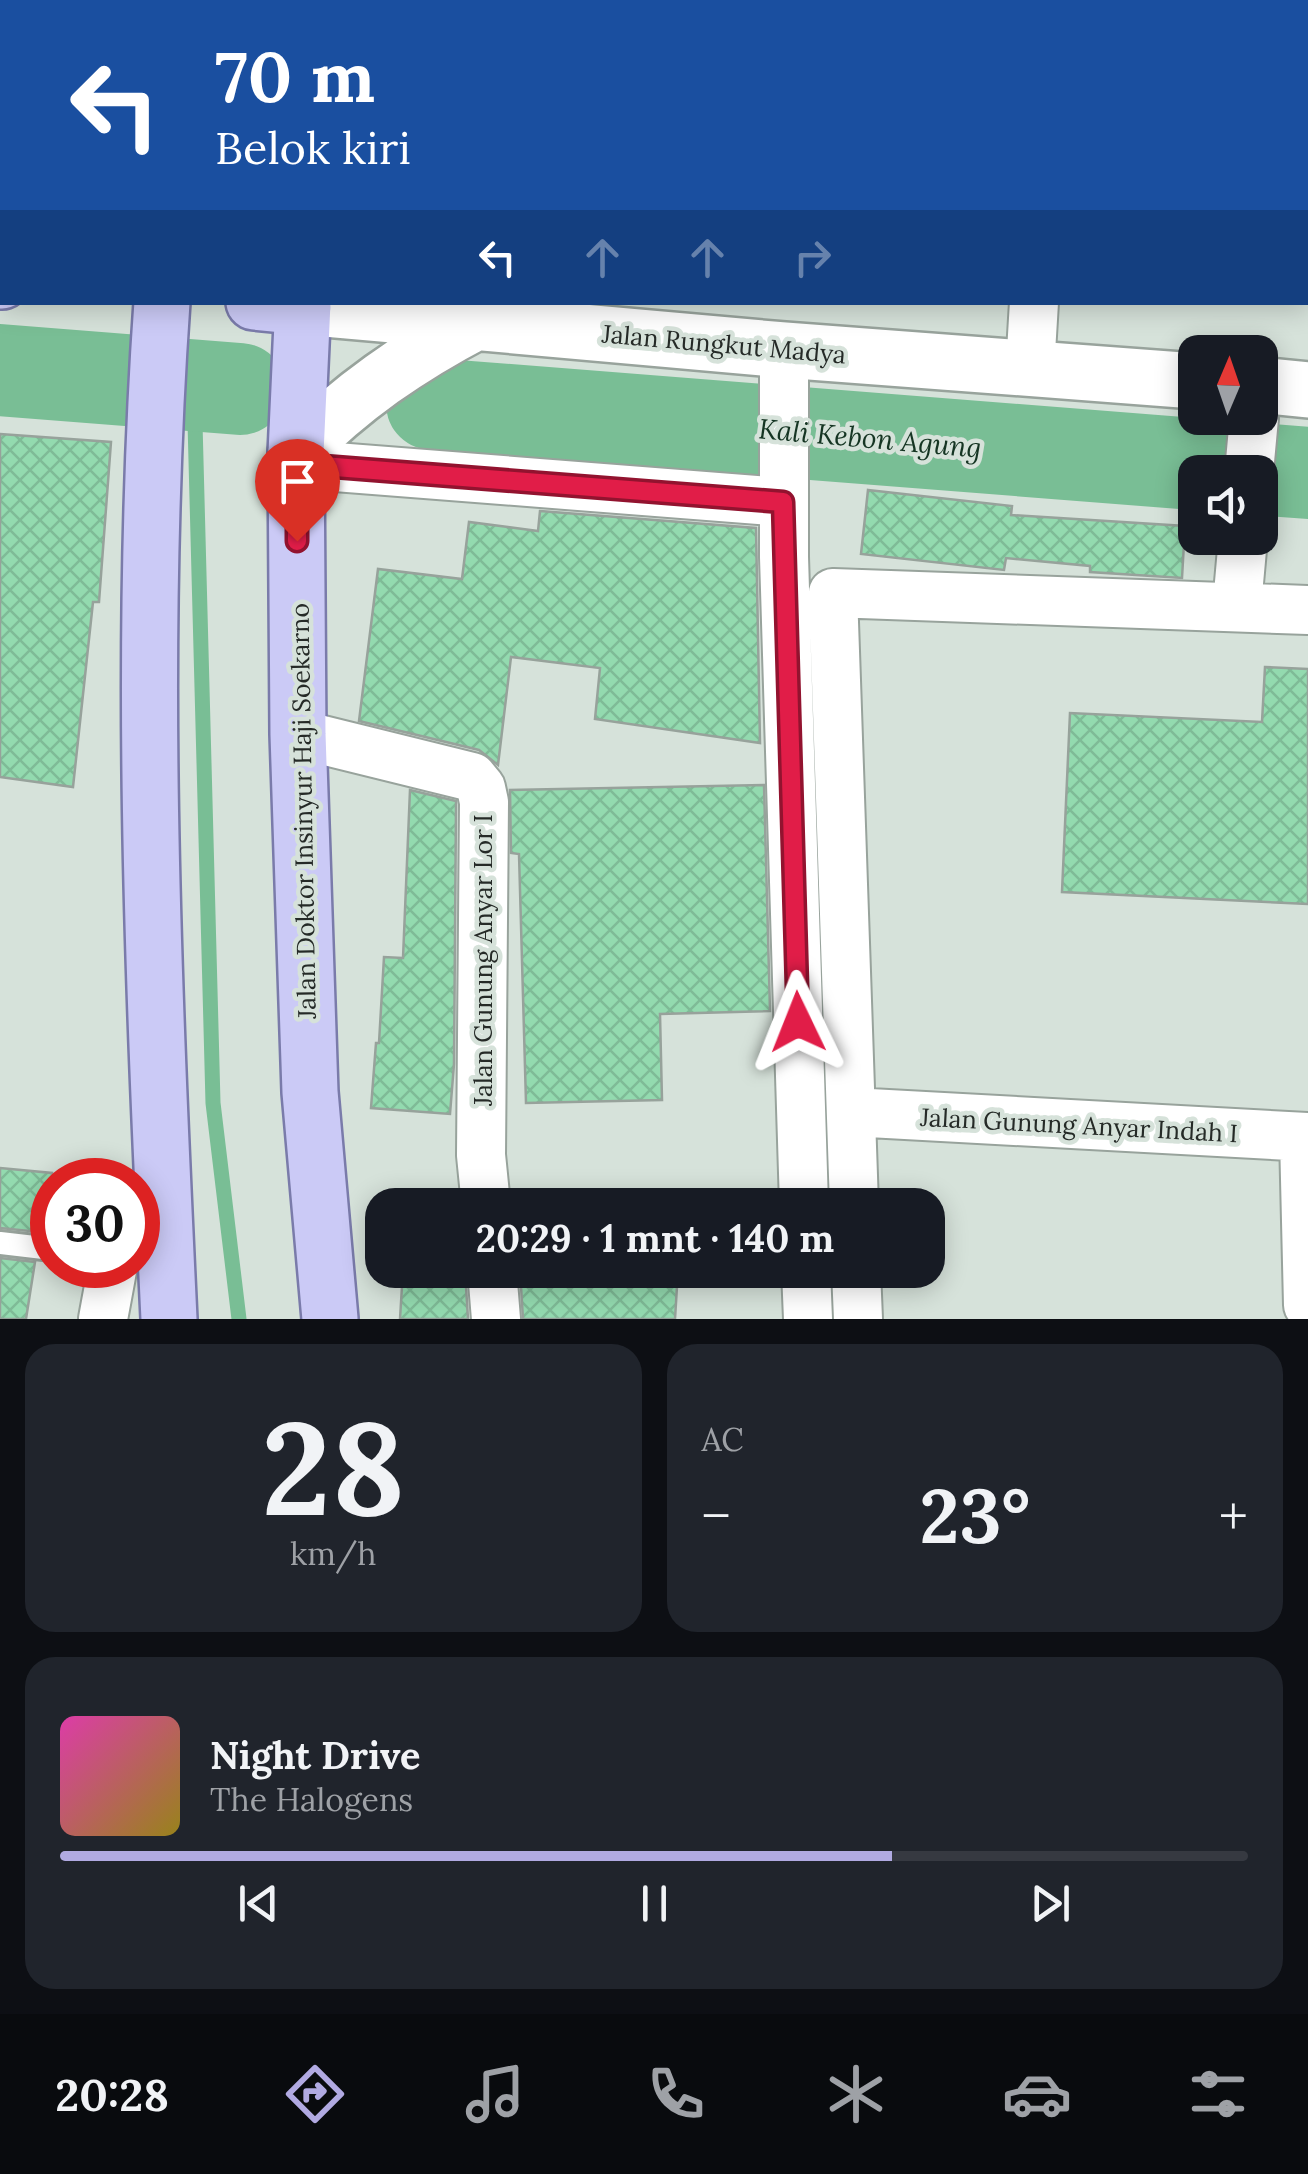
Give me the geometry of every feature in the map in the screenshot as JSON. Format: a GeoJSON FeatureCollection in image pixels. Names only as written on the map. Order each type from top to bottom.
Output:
{"type":"FeatureCollection","features":[{"type":"Feature","properties":{"kind":"main road","name":"Jalan Doktor Insinyur Haji Soekarno"},"geometry":{"type":"LineString","coordinates":[[290,315],[297,452],[298,734],[310,1092],[330,1319]]}},
{"type":"Feature","properties":{"kind":"main road"},"geometry":{"type":"LineString","coordinates":[[160,323],[154,442],[149,816],[169,1319]]}},
{"type":"Feature","properties":{"kind":"street"},"geometry":{"type":"LineString","coordinates":[[1030,369],[1034,305]]}},
{"type":"Feature","properties":{"kind":"street"},"geometry":{"type":"LineString","coordinates":[[297,452],[335,414],[472,309]]}},
{"type":"Feature","properties":{"kind":"street","name":"Jalan Rungkut Madya"},"geometry":{"type":"LineString","coordinates":[[290,315],[472,309],[784,375],[1030,369],[1178,379]]}},
{"type":"Feature","properties":{"kind":"street"},"geometry":{"type":"LineString","coordinates":[[784,375],[783,496],[803,1188]]}},
{"type":"Feature","properties":{"kind":"street"},"geometry":{"type":"LineString","coordinates":[[1278,387],[1308,390]]}},
{"type":"Feature","properties":{"kind":"street"},"geometry":{"type":"LineString","coordinates":[[297,452],[783,496]]}},
{"type":"Feature","properties":{"kind":"street"},"geometry":{"type":"LineString","coordinates":[[1237,606],[1242,555]]}},
{"type":"Feature","properties":{"kind":"street"},"geometry":{"type":"LineString","coordinates":[[853,1188],[833,593],[1308,610]]}},
{"type":"Feature","properties":{"kind":"street","name":"Jalan Gunung Anyar Lor I"},"geometry":{"type":"LineString","coordinates":[[298,734],[472,777],[481,788],[485,1188]]}},
{"type":"Feature","properties":{"kind":"street"},"geometry":{"type":"LineString","coordinates":[[142,1158],[158,1102]]}},
{"type":"Feature","properties":{"kind":"street","name":"Jalan Gunung Anyar Indah I"},"geometry":{"type":"LineString","coordinates":[[851,1112],[1306,1137]]}},
{"type":"Feature","properties":{"kind":"street"},"geometry":{"type":"LineString","coordinates":[[1306,1137],[1308,1305]]}},
{"type":"Feature","properties":{"kind":"street"},"geometry":{"type":"LineString","coordinates":[[104,1319],[109,1288]]}},
{"type":"Feature","properties":{"kind":"street"},"geometry":{"type":"LineString","coordinates":[[493,1288],[496,1319]]}},
{"type":"Feature","properties":{"kind":"street"},"geometry":{"type":"LineString","coordinates":[[807,1288],[808,1319]]}},
{"type":"Feature","properties":{"kind":"street"},"geometry":{"type":"LineString","coordinates":[[857,1288],[858,1319]]}},
{"type":"Feature","properties":{"kind":"lane"},"geometry":{"type":"LineString","coordinates":[[0,1243],[30,1246]]}},
{"type":"Feature","properties":{"kind":"building"},"geometry":{"type":"Polygon","coordinates":[[[0,434],[111,442],[99,602],[93,602],[73,787],[0,777],[0,434]]]}},
{"type":"Feature","properties":{"kind":"building"},"geometry":{"type":"Polygon","coordinates":[[[868,490],[1012,506],[1011,515],[1178,526],[1178,555],[1183,555],[1182,578],[1090,572],[1090,566],[1006,558],[1004,570],[861,554],[868,490]]]}},
{"type":"Feature","properties":{"kind":"building"},"geometry":{"type":"Polygon","coordinates":[[[540,511],[756,528],[760,743],[595,719],[600,668],[511,657],[498,765],[479,750],[359,721],[378,569],[462,579],[469,522],[538,531],[540,511]]]}},
{"type":"Feature","properties":{"kind":"building"},"geometry":{"type":"Polygon","coordinates":[[[1265,667],[1308,669],[1308,904],[1062,892],[1070,713],[1262,722],[1265,667]]]}},
{"type":"Feature","properties":{"kind":"building"},"geometry":{"type":"Polygon","coordinates":[[[764,785],[770,1011],[660,1014],[662,1100],[526,1103],[519,854],[511,853],[510,790],[764,785]]]}},
{"type":"Feature","properties":{"kind":"building"},"geometry":{"type":"Polygon","coordinates":[[[410,790],[456,801],[454,1064],[450,1114],[371,1108],[384,957],[403,958],[410,790]]]}},
{"type":"Feature","properties":{"kind":"building"},"geometry":{"type":"Polygon","coordinates":[[[0,1168],[30,1171],[30,1231],[0,1228],[0,1168]]]}},
{"type":"Feature","properties":{"kind":"building"},"geometry":{"type":"Polygon","coordinates":[[[0,1258],[30,1261],[26,1319],[0,1319],[0,1258]]]}},
{"type":"Feature","properties":{"kind":"building"},"geometry":{"type":"Polygon","coordinates":[[[402,1288],[466,1288],[468,1319],[400,1319],[402,1288]]]}},
{"type":"Feature","properties":{"kind":"building"},"geometry":{"type":"Polygon","coordinates":[[[521,1288],[677,1288],[675,1319],[523,1319],[521,1288]]]}},
{"type":"Feature","properties":{"kind":"waterway","name":"Kali Kebon Agung"},"geometry":{"type":"LineString","coordinates":[[0,370],[240,389]]}},
{"type":"Feature","properties":{"kind":"waterway"},"geometry":{"type":"LineString","coordinates":[[194,385],[213,1103],[239,1319]]}},
{"type":"Feature","properties":{"kind":"waterway","name":"Kali Kebon Agung"},"geometry":{"type":"LineString","coordinates":[[432,404],[1308,473]]}},
{"type":"Feature","properties":{"kind":"route"},"geometry":{"type":"LineString","coordinates":[[297,541],[297,464],[783,502],[798,1022]]}}]}
